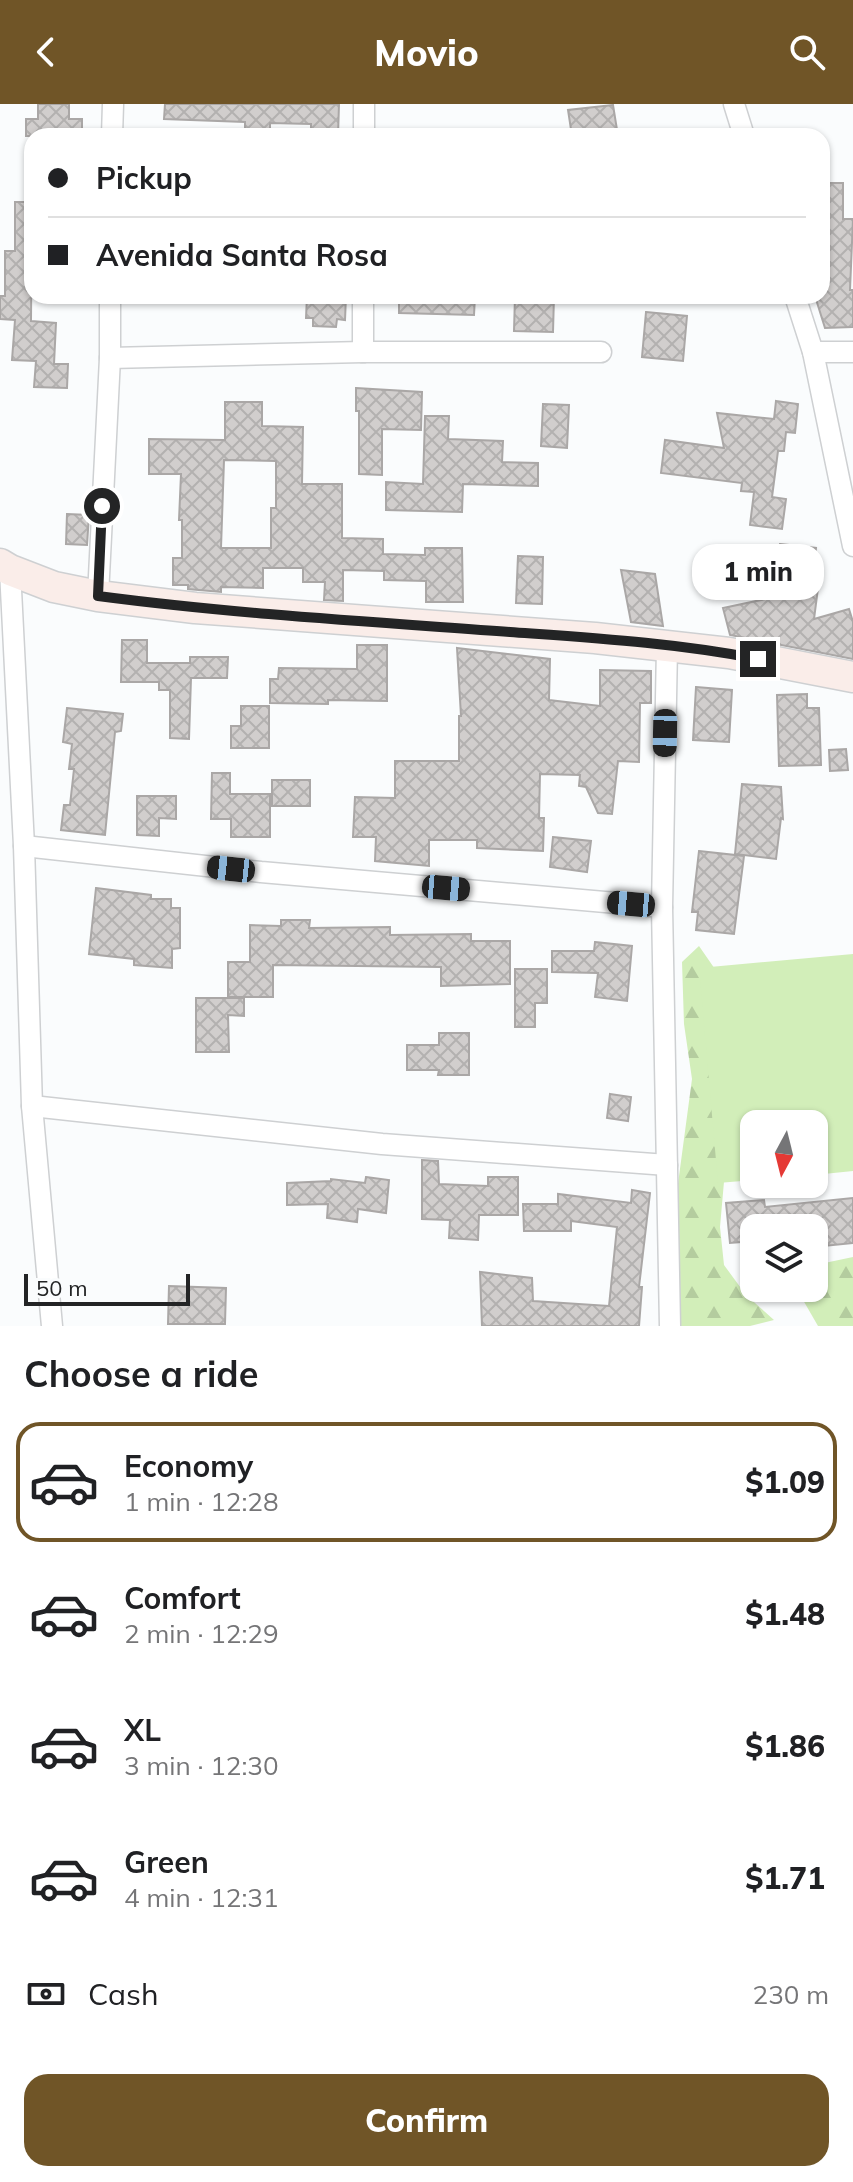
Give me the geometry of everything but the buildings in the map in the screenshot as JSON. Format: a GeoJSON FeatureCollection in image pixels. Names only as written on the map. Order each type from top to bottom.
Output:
{"type":"FeatureCollection","features":[{"type":"Feature","properties":{"kind":"main road"},"geometry":{"type":"LineString","coordinates":[[5,567],[54,587],[98,596],[195,608],[595,638],[729,653],[853,677]]}},
{"type":"Feature","properties":{"kind":"street"},"geometry":{"type":"LineString","coordinates":[[112,128],[113,104]]}},
{"type":"Feature","properties":{"kind":"street"},"geometry":{"type":"LineString","coordinates":[[364,104],[364,128]]}},
{"type":"Feature","properties":{"kind":"street"},"geometry":{"type":"LineString","coordinates":[[734,104],[742,128]]}},
{"type":"Feature","properties":{"kind":"street"},"geometry":{"type":"LineString","coordinates":[[98,596],[110,304]]}},
{"type":"Feature","properties":{"kind":"street"},"geometry":{"type":"LineString","coordinates":[[363,304],[363,352]]}},
{"type":"Feature","properties":{"kind":"street"},"geometry":{"type":"LineString","coordinates":[[798,304],[813,352],[853,546]]}},
{"type":"Feature","properties":{"kind":"street"},"geometry":{"type":"LineString","coordinates":[[110,358],[363,352],[601,352]]}},
{"type":"Feature","properties":{"kind":"street"},"geometry":{"type":"LineString","coordinates":[[813,352],[853,352]]}},
{"type":"Feature","properties":{"kind":"street"},"geometry":{"type":"LineString","coordinates":[[5,567],[24,846],[32,1106],[52,1326]]}},
{"type":"Feature","properties":{"kind":"street"},"geometry":{"type":"LineString","coordinates":[[667,647],[662,907],[670,1326]]}},
{"type":"Feature","properties":{"kind":"street"},"geometry":{"type":"LineString","coordinates":[[24,846],[261,872],[662,907]]}},
{"type":"Feature","properties":{"kind":"street"},"geometry":{"type":"LineString","coordinates":[[32,1106],[382,1144],[667,1165]]}},
{"type":"Feature","properties":{"kind":"green space"},"geometry":{"type":"Polygon","coordinates":[[[699,946],[717,972],[726,1159],[720,1227],[724,1265],[740,1287],[740,1302],[754,1302],[774,1320],[750,1326],[675,1326],[673,1221],[692,1079],[684,1024],[682,962],[699,946]]]}},
{"type":"Feature","properties":{"kind":"green space"},"geometry":{"type":"Polygon","coordinates":[[[853,954],[853,1171],[828,1174],[828,1110],[740,1110],[740,1181],[718,1183],[699,968],[853,954]]]}},
{"type":"Feature","properties":{"kind":"green space"},"geometry":{"type":"Polygon","coordinates":[[[853,1257],[853,1326],[818,1326],[804,1302],[828,1302],[828,1262],[853,1257]]]}},
{"type":"Feature","properties":{"kind":"route"},"geometry":{"type":"LineString","coordinates":[[102,506],[98,596],[195,608],[595,638],[758,659]]}}]}
